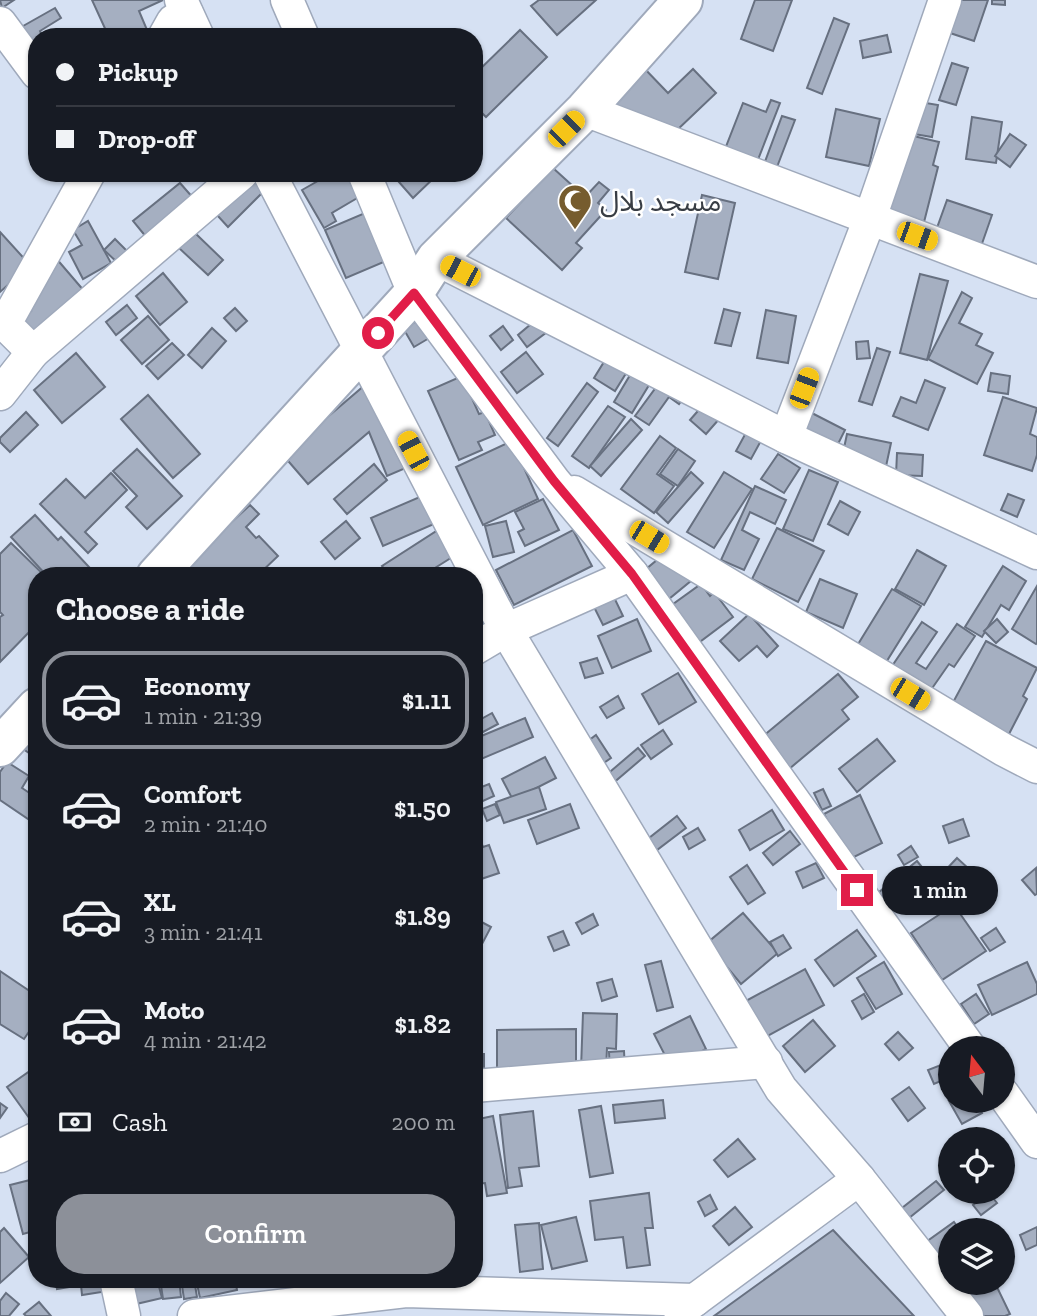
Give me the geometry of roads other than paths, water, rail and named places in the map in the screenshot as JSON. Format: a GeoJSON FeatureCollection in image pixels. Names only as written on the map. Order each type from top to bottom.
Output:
{"type":"FeatureCollection","features":[{"type":"Feature","properties":{"kind":"street"},"geometry":{"type":"LineString","coordinates":[[287,0],[299,28]]}},
{"type":"Feature","properties":{"kind":"street"},"geometry":{"type":"LineString","coordinates":[[164,567],[414,293],[436,259],[585,110],[682,0]]}},
{"type":"Feature","properties":{"kind":"street"},"geometry":{"type":"LineString","coordinates":[[786,437],[870,218],[945,0]]}},
{"type":"Feature","properties":{"kind":"street"},"geometry":{"type":"LineString","coordinates":[[169,28],[173,21],[189,17]]}},
{"type":"Feature","properties":{"kind":"street"},"geometry":{"type":"LineString","coordinates":[[0,23],[28,60]]}},
{"type":"Feature","properties":{"kind":"street"},"geometry":{"type":"LineString","coordinates":[[585,110],[1037,282]]}},
{"type":"Feature","properties":{"kind":"street"},"geometry":{"type":"LineString","coordinates":[[33,352],[3,322],[84,182]]}},
{"type":"Feature","properties":{"kind":"street"},"geometry":{"type":"LineString","coordinates":[[0,394],[33,352],[231,182]]}},
{"type":"Feature","properties":{"kind":"street"},"geometry":{"type":"LineString","coordinates":[[274,182],[473,567]]}},
{"type":"Feature","properties":{"kind":"street"},"geometry":{"type":"LineString","coordinates":[[368,182],[414,293],[554,481],[632,574],[961,1036]]}},
{"type":"Feature","properties":{"kind":"street"},"geometry":{"type":"LineString","coordinates":[[436,259],[786,437],[1037,553]]}},
{"type":"Feature","properties":{"kind":"street"},"geometry":{"type":"LineString","coordinates":[[554,481],[1037,768]]}},
{"type":"Feature","properties":{"kind":"street"},"geometry":{"type":"LineString","coordinates":[[483,644],[506,630],[632,574]]}},
{"type":"Feature","properties":{"kind":"street"},"geometry":{"type":"LineString","coordinates":[[483,586],[506,630],[781,1089],[859,1178],[967,1316]]}},
{"type":"Feature","properties":{"kind":"street"},"geometry":{"type":"LineString","coordinates":[[0,747],[28,717]]}},
{"type":"Feature","properties":{"kind":"street"},"geometry":{"type":"LineString","coordinates":[[483,1085],[766,1062]]}},
{"type":"Feature","properties":{"kind":"street"},"geometry":{"type":"LineString","coordinates":[[1015,1111],[1037,1142]]}},
{"type":"Feature","properties":{"kind":"street"},"geometry":{"type":"LineString","coordinates":[[0,1156],[28,1142]]}},
{"type":"Feature","properties":{"kind":"street"},"geometry":{"type":"LineString","coordinates":[[194,1316],[406,1291],[683,1311],[859,1178]]}},
{"type":"Feature","properties":{"kind":"street"},"geometry":{"type":"LineString","coordinates":[[118,1288],[124,1316]]}},
{"type":"Feature","properties":{"kind":"place","name":"مسجد بلال"},"geometry":{"type":"Point","coordinates":[575,231]}}]}
